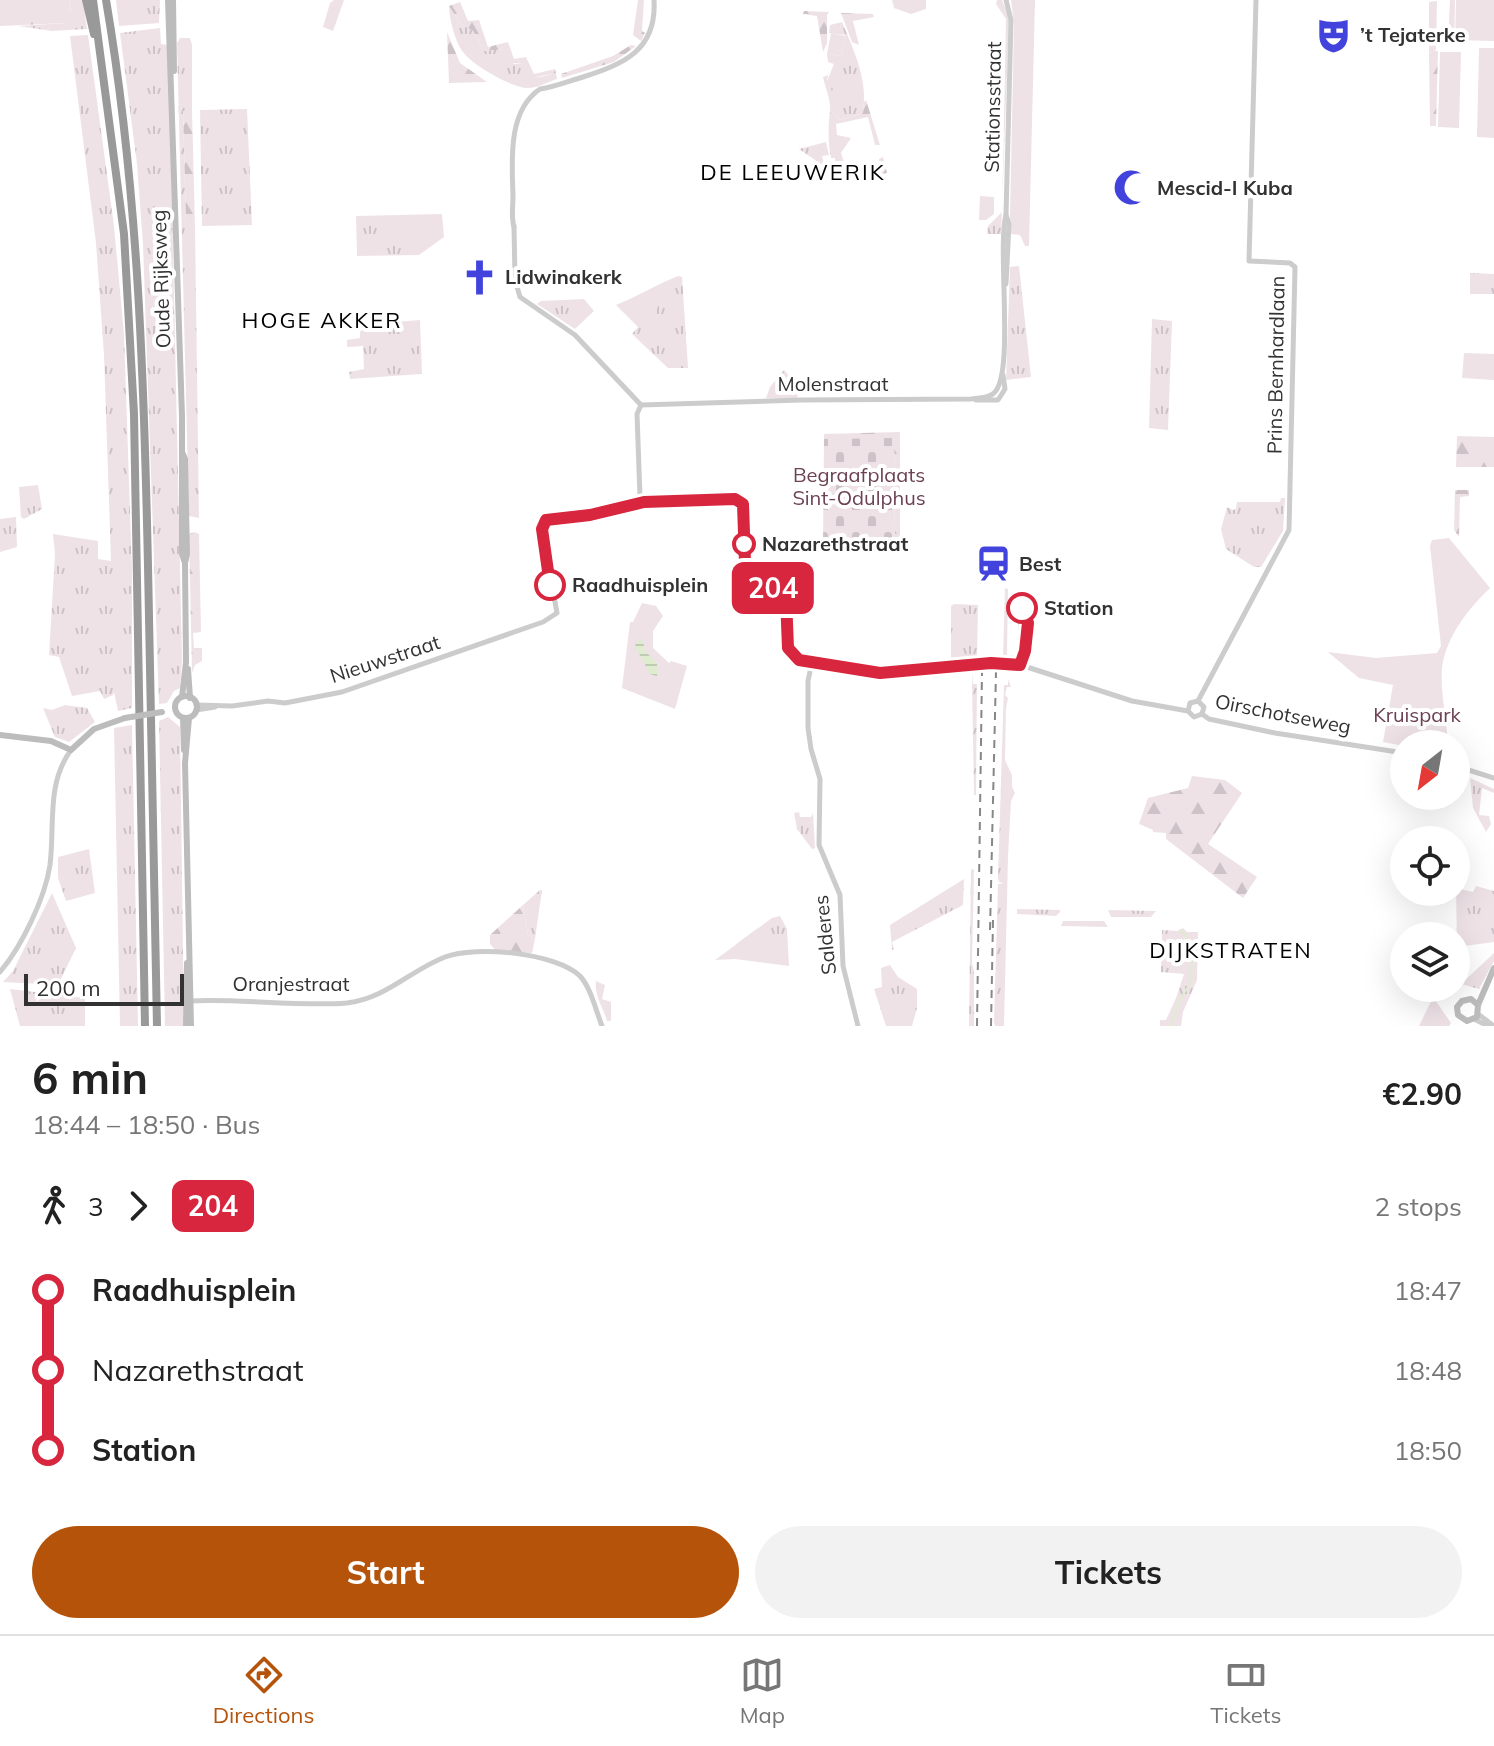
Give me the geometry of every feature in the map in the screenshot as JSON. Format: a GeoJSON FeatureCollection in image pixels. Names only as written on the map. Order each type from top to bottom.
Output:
{"type":"FeatureCollection","features":[{"type":"Feature","properties":{"kind":"highway"},"geometry":{"type":"LineString","coordinates":[[86,0],[102,59]]}},
{"type":"Feature","properties":{"kind":"highway"},"geometry":{"type":"LineString","coordinates":[[93,0],[124,234],[134,414],[145,1026]]}},
{"type":"Feature","properties":{"kind":"highway"},"geometry":{"type":"LineString","coordinates":[[106,0],[133,221],[144,414],[157,1026]]}},
{"type":"Feature","properties":{"kind":"main road","name":"Oude Rijksweg"},"geometry":{"type":"LineString","coordinates":[[170,0],[187,537],[186,697]]}},
{"type":"Feature","properties":{"kind":"main road"},"geometry":{"type":"LineString","coordinates":[[0,735],[51,741],[71,750],[94,729],[125,718],[165,711],[181,714],[196,708],[186,697]]}},
{"type":"Feature","properties":{"kind":"main road"},"geometry":{"type":"LineString","coordinates":[[186,697],[181,714],[185,753],[188,1026]]}},
{"type":"Feature","properties":{"kind":"main road"},"geometry":{"type":"LineString","coordinates":[[1475,1002],[1466,999],[1459,1004],[1459,1022],[1476,1016],[1475,1002],[1494,968]]}},
{"type":"Feature","properties":{"kind":"street"},"geometry":{"type":"LineString","coordinates":[[654,0],[651,31],[632,55],[617,66],[547,88],[534,98],[519,123],[511,148],[515,280],[520,297],[575,335],[641,405],[637,414],[640,497],[644,502],[742,501],[748,568],[786,598],[788,648],[799,660],[812,662]]}},
{"type":"Feature","properties":{"kind":"street","name":"Stationsstraat"},"geometry":{"type":"LineString","coordinates":[[971,399],[998,400],[1005,389],[1002,373],[1009,259],[1006,215],[1011,20],[1006,0]]}},
{"type":"Feature","properties":{"kind":"street","name":"Prins Bernhardlaan"},"geometry":{"type":"LineString","coordinates":[[1198,701],[1289,530],[1295,267],[1290,263],[1249,261],[1256,0]]}},
{"type":"Feature","properties":{"kind":"street","name":"Molenstraat"},"geometry":{"type":"LineString","coordinates":[[641,405],[971,399]]}},
{"type":"Feature","properties":{"kind":"street","name":"Nieuwstraat"},"geometry":{"type":"LineString","coordinates":[[196,708],[268,701],[285,703],[342,692],[543,622],[557,613],[548,578],[542,529],[544,522],[552,517],[590,515],[644,502]]}},
{"type":"Feature","properties":{"kind":"street","name":"Oirschotseweg"},"geometry":{"type":"LineString","coordinates":[[812,662],[880,673],[969,665],[1020,665],[1104,694],[1188,711]]}},
{"type":"Feature","properties":{"kind":"street","name":"Salderes"},"geometry":{"type":"LineString","coordinates":[[812,662],[808,681],[811,749],[820,779],[819,845],[840,895],[843,966],[858,1026]]}},
{"type":"Feature","properties":{"kind":"street"},"geometry":{"type":"LineString","coordinates":[[1198,701],[1204,707],[1202,714],[1194,717],[1188,711],[1190,703],[1198,701]]}},
{"type":"Feature","properties":{"kind":"street","name":"Oirschotseweg"},"geometry":{"type":"LineString","coordinates":[[1202,714],[1209,719],[1275,733],[1390,751]]}},
{"type":"Feature","properties":{"kind":"street"},"geometry":{"type":"LineString","coordinates":[[0,972],[19,942],[45,887],[51,854],[53,790],[60,768],[71,750]]}},
{"type":"Feature","properties":{"kind":"street"},"geometry":{"type":"LineString","coordinates":[[1470,770],[1494,778]]}},
{"type":"Feature","properties":{"kind":"street","name":"Oranjestraat"},"geometry":{"type":"LineString","coordinates":[[188,1001],[348,1003],[376,995],[444,957],[481,951],[554,961],[574,972],[583,979],[602,1026]]}},
{"type":"Feature","properties":{"kind":"street"},"geometry":{"type":"LineString","coordinates":[[1476,1016],[1488,1026]]}},
{"type":"Feature","properties":{"kind":"street"},"geometry":{"type":"LineString","coordinates":[[1476,1016],[1494,1026]]}},
{"type":"Feature","properties":{"kind":"green space"},"geometry":{"type":"Polygon","coordinates":[[[0,0],[69,0],[71,12],[65,14],[67,23],[0,26],[0,0]]]}},
{"type":"Feature","properties":{"kind":"green space"},"geometry":{"type":"Polygon","coordinates":[[[0,0],[67,0],[71,18],[0,23],[0,0]]]}},
{"type":"Feature","properties":{"kind":"green space"},"geometry":{"type":"Polygon","coordinates":[[[69,0],[83,0],[87,29],[52,31],[18,26],[66,23],[64,13],[71,11],[69,0]]]}},
{"type":"Feature","properties":{"kind":"green space"},"geometry":{"type":"Polygon","coordinates":[[[116,0],[160,0],[159,23],[119,26],[116,0]]]}},
{"type":"Feature","properties":{"kind":"green space"},"geometry":{"type":"Polygon","coordinates":[[[344,0],[333,31],[323,27],[330,3],[344,0]]]}},
{"type":"Feature","properties":{"kind":"green space"},"geometry":{"type":"Polygon","coordinates":[[[638,0],[644,0],[642,31],[645,33],[641,41],[633,35],[638,0]]]}},
{"type":"Feature","properties":{"kind":"green space"},"geometry":{"type":"Polygon","coordinates":[[[892,0],[926,0],[926,9],[911,14],[894,8],[892,0]]]}},
{"type":"Feature","properties":{"kind":"green space"},"geometry":{"type":"Polygon","coordinates":[[[997,0],[1002,0],[1009,17],[1002,200],[1006,19],[996,4],[997,0]]]}},
{"type":"Feature","properties":{"kind":"green space"},"geometry":{"type":"Polygon","coordinates":[[[1011,0],[1035,0],[1029,246],[1025,246],[1020,235],[1011,234],[1014,24],[1011,0]]]}},
{"type":"Feature","properties":{"kind":"green space"},"geometry":{"type":"Polygon","coordinates":[[[1450,0],[1455,0],[1454,45],[1448,45],[1450,0]]]}},
{"type":"Feature","properties":{"kind":"green space"},"geometry":{"type":"Polygon","coordinates":[[[1456,0],[1494,0],[1494,41],[1455,40],[1456,0]]]}},
{"type":"Feature","properties":{"kind":"green space"},"geometry":{"type":"Polygon","coordinates":[[[1437,1],[1436,50],[1429,53],[1429,2],[1437,1]]]}},
{"type":"Feature","properties":{"kind":"green space"},"geometry":{"type":"Polygon","coordinates":[[[460,2],[468,21],[479,20],[488,47],[508,42],[514,59],[526,57],[534,74],[555,69],[556,73],[531,78],[523,63],[511,63],[506,49],[484,51],[473,31],[461,24],[449,6],[460,2]]]}},
{"type":"Feature","properties":{"kind":"green space"},"geometry":{"type":"Polygon","coordinates":[[[449,6],[461,24],[473,31],[484,51],[506,49],[514,64],[523,63],[532,76],[556,73],[557,79],[528,88],[512,84],[483,69],[460,48],[449,6]]]}},
{"type":"Feature","properties":{"kind":"green space"},"geometry":{"type":"Polygon","coordinates":[[[804,11],[829,12],[827,43],[823,52],[817,16],[803,14],[804,11]]]}},
{"type":"Feature","properties":{"kind":"green space"},"geometry":{"type":"Polygon","coordinates":[[[841,13],[873,14],[874,17],[853,21],[859,45],[852,42],[841,13]]]}},
{"type":"Feature","properties":{"kind":"green space"},"geometry":{"type":"Polygon","coordinates":[[[842,22],[859,67],[864,101],[863,113],[840,120],[827,81],[834,64],[828,62],[827,54],[842,56],[845,35],[829,33],[830,25],[842,22]]]}},
{"type":"Feature","properties":{"kind":"green space"},"geometry":{"type":"Polygon","coordinates":[[[160,28],[161,44],[168,45],[182,659],[180,688],[174,691],[167,703],[159,704],[143,244],[137,164],[120,33],[160,28]]]}},
{"type":"Feature","properties":{"kind":"green space"},"geometry":{"type":"Polygon","coordinates":[[[447,32],[460,63],[487,82],[449,83],[447,32]]]}},
{"type":"Feature","properties":{"kind":"green space"},"geometry":{"type":"Polygon","coordinates":[[[831,33],[845,36],[842,56],[827,54],[831,33]]]}},
{"type":"Feature","properties":{"kind":"green space"},"geometry":{"type":"Polygon","coordinates":[[[88,35],[114,226],[124,334],[132,571],[132,708],[118,711],[114,692],[104,699],[100,691],[72,696],[59,657],[49,655],[55,554],[53,534],[98,541],[98,559],[111,561],[104,355],[96,243],[70,36],[88,35]]]}},
{"type":"Feature","properties":{"kind":"green space"},"geometry":{"type":"Polygon","coordinates":[[[180,38],[190,38],[192,45],[192,111],[183,112],[186,223],[195,226],[199,518],[189,516],[177,43],[180,38]]]}},
{"type":"Feature","properties":{"kind":"green space"},"geometry":{"type":"Polygon","coordinates":[[[631,45],[636,46],[614,62],[562,78],[561,74],[613,56],[631,45]]]}},
{"type":"Feature","properties":{"kind":"green space"},"geometry":{"type":"Polygon","coordinates":[[[1479,48],[1494,48],[1494,138],[1477,137],[1479,48]]]}},
{"type":"Feature","properties":{"kind":"green space"},"geometry":{"type":"Polygon","coordinates":[[[1438,51],[1436,126],[1430,126],[1429,54],[1438,51]]]}},
{"type":"Feature","properties":{"kind":"green space"},"geometry":{"type":"Polygon","coordinates":[[[1440,52],[1461,52],[1459,128],[1438,127],[1440,52]]]}},
{"type":"Feature","properties":{"kind":"green space"},"geometry":{"type":"Polygon","coordinates":[[[828,75],[837,118],[840,120],[863,113],[866,100],[880,145],[875,145],[868,117],[836,124],[837,135],[851,138],[841,153],[846,169],[860,172],[880,170],[879,159],[883,157],[887,173],[849,181],[835,177],[835,158],[831,158],[829,141],[830,102],[823,77],[828,75]]]}},
{"type":"Feature","properties":{"kind":"green space"},"geometry":{"type":"Polygon","coordinates":[[[247,109],[252,225],[202,226],[200,110],[247,109]]]}},
{"type":"Feature","properties":{"kind":"green space"},"geometry":{"type":"Polygon","coordinates":[[[183,111],[192,111],[195,226],[187,226],[186,223],[183,111]]]}},
{"type":"Feature","properties":{"kind":"green space"},"geometry":{"type":"Polygon","coordinates":[[[826,142],[829,155],[822,156],[828,169],[799,149],[826,142]]]}},
{"type":"Feature","properties":{"kind":"green space"},"geometry":{"type":"Polygon","coordinates":[[[980,196],[994,197],[994,214],[986,220],[979,220],[980,196]]]}},
{"type":"Feature","properties":{"kind":"green space"},"geometry":{"type":"Polygon","coordinates":[[[1002,212],[1001,234],[987,234],[988,226],[1002,212]]]}},
{"type":"Feature","properties":{"kind":"green space"},"geometry":{"type":"Polygon","coordinates":[[[442,214],[444,237],[419,255],[357,256],[356,216],[442,214]]]}},
{"type":"Feature","properties":{"kind":"green space"},"geometry":{"type":"Polygon","coordinates":[[[407,219],[437,219],[437,237],[426,245],[422,239],[411,239],[407,219]]]}},
{"type":"Feature","properties":{"kind":"green space"},"geometry":{"type":"Polygon","coordinates":[[[1019,266],[1031,377],[1006,380],[1010,267],[1019,266]]]}},
{"type":"Feature","properties":{"kind":"green space"},"geometry":{"type":"Polygon","coordinates":[[[1470,273],[1494,274],[1494,294],[1470,294],[1470,273]]]}},
{"type":"Feature","properties":{"kind":"green space"},"geometry":{"type":"Polygon","coordinates":[[[678,276],[682,277],[688,368],[668,368],[632,334],[638,327],[616,305],[678,276]]]}},
{"type":"Feature","properties":{"kind":"green space"},"geometry":{"type":"Polygon","coordinates":[[[664,294],[649,326],[643,326],[625,310],[664,294]]]}},
{"type":"Feature","properties":{"kind":"green space"},"geometry":{"type":"Polygon","coordinates":[[[584,299],[594,311],[575,329],[537,304],[541,301],[584,299]]]}},
{"type":"Feature","properties":{"kind":"green space"},"geometry":{"type":"Polygon","coordinates":[[[1152,319],[1172,321],[1168,430],[1149,428],[1152,319]]]}},
{"type":"Feature","properties":{"kind":"green space"},"geometry":{"type":"Polygon","coordinates":[[[420,320],[422,374],[350,379],[349,372],[364,369],[363,346],[347,347],[347,340],[360,338],[360,325],[420,320]]]}},
{"type":"Feature","properties":{"kind":"green space"},"geometry":{"type":"Polygon","coordinates":[[[1464,353],[1494,354],[1494,380],[1462,378],[1464,353]]]}},
{"type":"Feature","properties":{"kind":"green space"},"geometry":{"type":"Polygon","coordinates":[[[784,370],[793,380],[798,398],[766,398],[770,387],[784,370]]]}},
{"type":"Feature","properties":{"kind":"green space"},"geometry":{"type":"Polygon","coordinates":[[[900,432],[900,550],[881,550],[881,541],[895,540],[894,439],[824,439],[824,434],[900,432]]]}},
{"type":"Feature","properties":{"kind":"green space"},"geometry":{"type":"Polygon","coordinates":[[[1457,436],[1494,437],[1494,467],[1456,467],[1457,436]]]}},
{"type":"Feature","properties":{"kind":"green space","name":"Begraafplaats Sint-Odulphus"},"geometry":{"type":"Polygon","coordinates":[[[894,438],[895,541],[881,541],[881,550],[864,550],[863,542],[823,543],[824,439],[894,438]]]}},
{"type":"Feature","properties":{"kind":"green space"},"geometry":{"type":"Polygon","coordinates":[[[38,485],[42,509],[24,519],[21,517],[19,487],[38,485]]]}},
{"type":"Feature","properties":{"kind":"green space"},"geometry":{"type":"Polygon","coordinates":[[[1455,490],[1469,490],[1469,496],[1460,497],[1459,537],[1454,530],[1455,490]]]}},
{"type":"Feature","properties":{"kind":"green space"},"geometry":{"type":"Polygon","coordinates":[[[1281,498],[1285,498],[1283,531],[1261,567],[1254,567],[1226,549],[1221,529],[1227,507],[1233,510],[1237,502],[1280,502],[1281,498]]]}},
{"type":"Feature","properties":{"kind":"green space"},"geometry":{"type":"Polygon","coordinates":[[[16,517],[17,547],[0,552],[0,519],[16,517]]]}},
{"type":"Feature","properties":{"kind":"green space"},"geometry":{"type":"Polygon","coordinates":[[[189,534],[199,534],[201,632],[193,633],[194,648],[202,648],[202,661],[195,665],[192,673],[189,534]]]}},
{"type":"Feature","properties":{"kind":"green space","name":"Kruispark"},"geometry":{"type":"Polygon","coordinates":[[[1449,538],[1490,588],[1459,624],[1444,657],[1442,687],[1447,730],[1390,730],[1390,743],[1383,742],[1393,685],[1359,678],[1328,652],[1376,658],[1437,653],[1441,646],[1430,546],[1432,540],[1449,538]]]}},
{"type":"Feature","properties":{"kind":"green space"},"geometry":{"type":"Polygon","coordinates":[[[1005,588],[1008,589],[1007,655],[1018,655],[1018,623],[1015,616],[1022,617],[1025,626],[1021,657],[1014,660],[1003,658],[1005,588]]]}},
{"type":"Feature","properties":{"kind":"green space"},"geometry":{"type":"Polygon","coordinates":[[[642,603],[656,606],[663,616],[653,631],[653,648],[669,663],[687,666],[675,709],[622,688],[630,622],[633,622],[642,603]]]}},
{"type":"Feature","properties":{"kind":"green space"},"geometry":{"type":"Polygon","coordinates":[[[978,605],[977,658],[951,660],[951,606],[978,605]]]}},
{"type":"Feature","properties":{"kind":"green space"},"geometry":{"type":"Polygon","coordinates":[[[973,672],[973,684],[977,684],[976,795],[974,795],[972,685],[973,672]]]}},
{"type":"Feature","properties":{"kind":"green space"},"geometry":{"type":"Polygon","coordinates":[[[1008,679],[1011,687],[1007,687],[1005,695],[1008,698],[1005,760],[1015,793],[1011,801],[1008,856],[1004,1026],[995,1026],[998,884],[1004,883],[999,882],[998,878],[1004,685],[1008,685],[1008,679]]]}},
{"type":"Feature","properties":{"kind":"green space"},"geometry":{"type":"Polygon","coordinates":[[[65,705],[87,708],[95,722],[69,742],[55,737],[43,708],[52,710],[65,705]]]}},
{"type":"Feature","properties":{"kind":"green space"},"geometry":{"type":"Polygon","coordinates":[[[168,717],[180,727],[184,1026],[165,1026],[159,721],[168,717]]]}},
{"type":"Feature","properties":{"kind":"green space"},"geometry":{"type":"Polygon","coordinates":[[[132,725],[138,1026],[120,1026],[114,728],[132,725]]]}},
{"type":"Feature","properties":{"kind":"green space"},"geometry":{"type":"Polygon","coordinates":[[[1192,776],[1225,780],[1242,793],[1208,844],[1257,877],[1243,898],[1166,839],[1166,833],[1153,832],[1139,824],[1148,798],[1188,788],[1192,776]]]}},
{"type":"Feature","properties":{"kind":"green space"},"geometry":{"type":"Polygon","coordinates":[[[1470,778],[1494,789],[1494,793],[1482,788],[1479,815],[1489,816],[1491,824],[1486,832],[1473,808],[1470,778]]]}},
{"type":"Feature","properties":{"kind":"green space"},"geometry":{"type":"Polygon","coordinates":[[[799,812],[800,817],[811,817],[813,813],[815,848],[812,849],[797,829],[794,813],[799,812]]]}},
{"type":"Feature","properties":{"kind":"green space"},"geometry":{"type":"Polygon","coordinates":[[[89,849],[95,893],[66,901],[58,878],[58,857],[89,849]]]}},
{"type":"Feature","properties":{"kind":"green space"},"geometry":{"type":"Polygon","coordinates":[[[974,869],[974,1026],[969,1026],[971,870],[974,869]]]}},
{"type":"Feature","properties":{"kind":"green space"},"geometry":{"type":"Polygon","coordinates":[[[964,879],[963,905],[892,942],[892,950],[890,925],[964,879]]]}},
{"type":"Feature","properties":{"kind":"green space"},"geometry":{"type":"Polygon","coordinates":[[[1476,886],[1494,891],[1494,942],[1470,945],[1470,922],[1457,922],[1456,906],[1470,906],[1470,891],[1473,892],[1476,886]]]}},
{"type":"Feature","properties":{"kind":"green space"},"geometry":{"type":"Polygon","coordinates":[[[540,890],[535,939],[528,935],[523,905],[540,890]]]}},
{"type":"Feature","properties":{"kind":"green space"},"geometry":{"type":"Polygon","coordinates":[[[52,893],[76,948],[58,985],[3,982],[13,971],[52,893]]]}},
{"type":"Feature","properties":{"kind":"green space"},"geometry":{"type":"Polygon","coordinates":[[[523,905],[528,935],[535,939],[532,953],[496,951],[490,944],[490,935],[523,905]]]}},
{"type":"Feature","properties":{"kind":"green space"},"geometry":{"type":"Polygon","coordinates":[[[1017,909],[1060,912],[1056,916],[1017,914],[1017,909]]]}},
{"type":"Feature","properties":{"kind":"green space"},"geometry":{"type":"Polygon","coordinates":[[[1108,910],[1156,911],[1151,917],[1111,917],[1108,910]]]}},
{"type":"Feature","properties":{"kind":"green space"},"geometry":{"type":"Polygon","coordinates":[[[780,916],[787,929],[789,966],[735,959],[715,960],[772,918],[780,916]]]}},
{"type":"Feature","properties":{"kind":"green space"},"geometry":{"type":"Polygon","coordinates":[[[1063,921],[1104,921],[1108,927],[1061,926],[1063,921]]]}},
{"type":"Feature","properties":{"kind":"green space"},"geometry":{"type":"Polygon","coordinates":[[[758,928],[762,940],[760,962],[742,959],[735,945],[758,928]]]}},
{"type":"Feature","properties":{"kind":"green space"},"geometry":{"type":"Polygon","coordinates":[[[1183,928],[1187,932],[1198,932],[1197,980],[1183,1012],[1181,1026],[1160,1026],[1160,1020],[1166,1020],[1184,974],[1161,972],[1162,930],[1178,931],[1183,928]]]}},
{"type":"Feature","properties":{"kind":"green space"},"geometry":{"type":"Polygon","coordinates":[[[1494,953],[1494,961],[1479,989],[1470,986],[1470,976],[1494,953]]]}},
{"type":"Feature","properties":{"kind":"green space"},"geometry":{"type":"Polygon","coordinates":[[[890,965],[898,977],[917,989],[917,1008],[912,1026],[886,1026],[874,989],[882,987],[881,968],[890,965]]]}},
{"type":"Feature","properties":{"kind":"green space"},"geometry":{"type":"Polygon","coordinates":[[[596,981],[605,985],[602,999],[611,1002],[611,1021],[607,1021],[596,992],[596,981]]]}},
{"type":"Feature","properties":{"kind":"green space"},"geometry":{"type":"Polygon","coordinates":[[[10,989],[85,998],[85,1026],[20,1026],[10,989]]]}},
{"type":"Feature","properties":{"kind":"green space"},"geometry":{"type":"Polygon","coordinates":[[[1431,1002],[1436,1002],[1451,1023],[1449,1026],[1419,1026],[1431,1002]]]}},
{"type":"Feature","properties":{"kind":"shaded area"},"geometry":{"type":"Polygon","coordinates":[[[640,639],[643,649],[657,663],[657,676],[649,674],[635,645],[640,639]]]}},
{"type":"Feature","properties":{"kind":"waterway"},"geometry":{"type":"LineString","coordinates":[[1170,1026],[1191,982],[1192,943],[1180,930]]}},
{"type":"Feature","properties":{"kind":"railway"},"geometry":{"type":"LineString","coordinates":[[977,1026],[982,672]]}},
{"type":"Feature","properties":{"kind":"railway"},"geometry":{"type":"LineString","coordinates":[[990,930],[996,672]]}},
{"type":"Feature","properties":{"kind":"railway"},"geometry":{"type":"LineString","coordinates":[[991,1026],[993,920]]}},
{"type":"Feature","properties":{"kind":"bus line","name":"204"},"geometry":{"type":"LineString","coordinates":[[550,585],[542,529],[544,522],[552,517],[590,515],[644,502],[735,499],[743,504],[745,563],[754,574],[786,598],[788,648],[799,660],[880,673],[991,663],[1020,665],[1028,623],[1022,608]]}},
{"type":"Feature","properties":{"kind":"place","name":"’t Tejaterke"},"geometry":{"type":"Point","coordinates":[1334,35]}},
{"type":"Feature","properties":{"kind":"place","name":"Mescid-I Kuba"},"geometry":{"type":"Point","coordinates":[1131,188]}},
{"type":"Feature","properties":{"kind":"place","name":"Lidwinakerk"},"geometry":{"type":"Point","coordinates":[479,277]}},
{"type":"Feature","properties":{"kind":"place","name":"Nazarethstraat"},"geometry":{"type":"Point","coordinates":[744,544]}},
{"type":"Feature","properties":{"kind":"place","name":"Best"},"geometry":{"type":"Point","coordinates":[993,564]}},
{"type":"Feature","properties":{"kind":"place","name":"Raadhuisplein"},"geometry":{"type":"Point","coordinates":[550,585]}},
{"type":"Feature","properties":{"kind":"place","name":"Station"},"geometry":{"type":"Point","coordinates":[1022,608]}},
{"type":"Feature","properties":{"kind":"district","name":"DE LEEUWERIK"},"geometry":{"type":"Point","coordinates":[793,172]}},
{"type":"Feature","properties":{"kind":"district","name":"HOGE AKKER"},"geometry":{"type":"Point","coordinates":[322,320]}},
{"type":"Feature","properties":{"kind":"district","name":"DIJKSTRATEN"},"geometry":{"type":"Point","coordinates":[1231,950]}}]}
